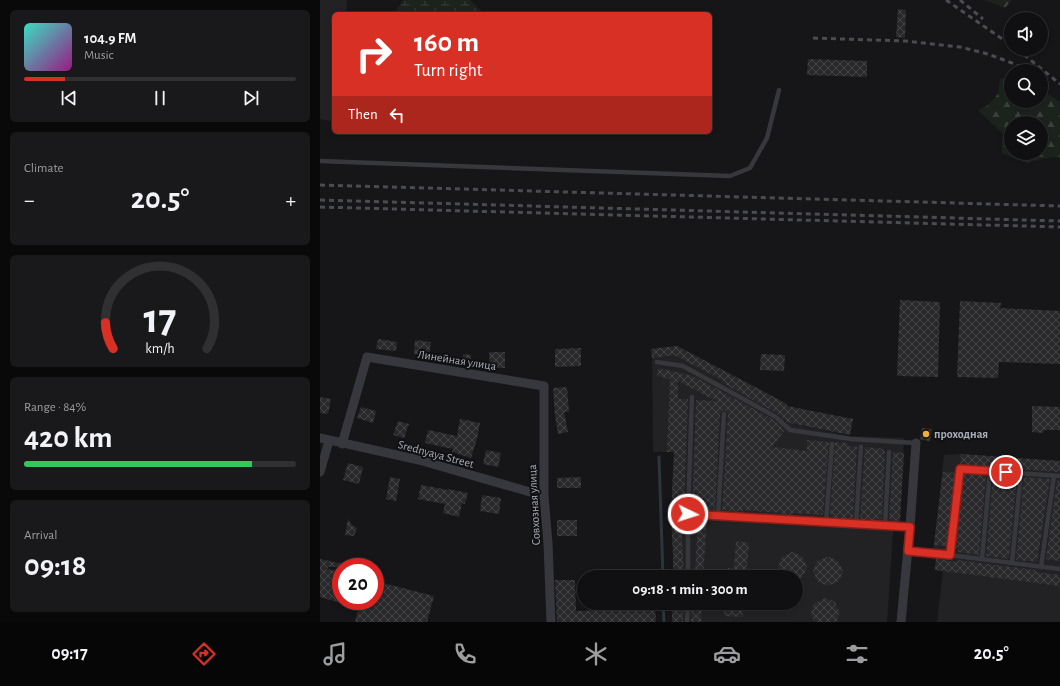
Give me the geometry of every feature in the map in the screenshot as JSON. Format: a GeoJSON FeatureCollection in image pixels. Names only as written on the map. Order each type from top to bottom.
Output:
{"type":"FeatureCollection","features":[{"type":"Feature","properties":{"kind":"street","name":"Линейная улица"},"geometry":{"type":"LineString","coordinates":[[342,444],[367,357],[544,386]]}},
{"type":"Feature","properties":{"kind":"street","name":"Совхозная улица"},"geometry":{"type":"LineString","coordinates":[[544,386],[544,496],[548,543],[551,622]]}},
{"type":"Feature","properties":{"kind":"street","name":"Srednyaya Street"},"geometry":{"type":"LineString","coordinates":[[324,440],[419,460],[544,496]]}},
{"type":"Feature","properties":{"kind":"street"},"geometry":{"type":"LineString","coordinates":[[320,472],[324,440]]}},
{"type":"Feature","properties":{"kind":"street"},"geometry":{"type":"LineString","coordinates":[[901,622],[916,443]]}},
{"type":"Feature","properties":{"kind":"lane"},"geometry":{"type":"LineString","coordinates":[[320,160],[730,176],[750,168],[767,138],[779,90]]}},
{"type":"Feature","properties":{"kind":"lane"},"geometry":{"type":"LineString","coordinates":[[657,362],[683,366],[776,417],[790,430],[852,439],[916,443]]}},
{"type":"Feature","properties":{"kind":"lane"},"geometry":{"type":"LineString","coordinates":[[688,570],[688,514],[692,397]]}},
{"type":"Feature","properties":{"kind":"lane"},"geometry":{"type":"LineString","coordinates":[[718,516],[724,414]]}},
{"type":"Feature","properties":{"kind":"lane"},"geometry":{"type":"LineString","coordinates":[[826,522],[832,444]]}},
{"type":"Feature","properties":{"kind":"lane"},"geometry":{"type":"LineString","coordinates":[[856,524],[861,447]]}},
{"type":"Feature","properties":{"kind":"lane"},"geometry":{"type":"LineString","coordinates":[[884,526],[889,452]]}},
{"type":"Feature","properties":{"kind":"lane"},"geometry":{"type":"LineString","coordinates":[[950,555],[960,469],[1060,476]]}},
{"type":"Feature","properties":{"kind":"lane"},"geometry":{"type":"LineString","coordinates":[[982,559],[990,471]]}},
{"type":"Feature","properties":{"kind":"lane"},"geometry":{"type":"LineString","coordinates":[[1012,563],[1021,473]]}},
{"type":"Feature","properties":{"kind":"lane"},"geometry":{"type":"LineString","coordinates":[[1041,567],[1054,476]]}},
{"type":"Feature","properties":{"kind":"lane"},"geometry":{"type":"LineString","coordinates":[[688,514],[910,527]]}},
{"type":"Feature","properties":{"kind":"lane"},"geometry":{"type":"LineString","coordinates":[[908,551],[1060,569]]}},
{"type":"Feature","properties":{"kind":"lane"},"geometry":{"type":"LineString","coordinates":[[688,610],[688,622]]}},
{"type":"Feature","properties":{"kind":"shaded area"},"geometry":{"type":"Polygon","coordinates":[[[320,0],[347,0],[346,12],[332,12],[332,122],[320,119],[320,0]]]}},
{"type":"Feature","properties":{"kind":"shaded area"},"geometry":{"type":"Polygon","coordinates":[[[677,346],[787,404],[784,422],[850,436],[904,438],[900,521],[893,532],[887,622],[672,622],[672,610],[803,610],[803,570],[673,570],[671,515],[674,452],[653,452],[651,349],[677,346]]]}},
{"type":"Feature","properties":{"kind":"shaded area"},"geometry":{"type":"Polygon","coordinates":[[[961,454],[1060,461],[1060,622],[937,622],[943,571],[935,570],[936,559],[932,559],[944,455],[961,454]]]}},
{"type":"Feature","properties":{"kind":"green space"},"geometry":{"type":"Polygon","coordinates":[[[403,0],[470,0],[482,12],[395,12],[403,0]]]}},
{"type":"Feature","properties":{"kind":"green space"},"geometry":{"type":"Polygon","coordinates":[[[984,0],[1012,0],[1005,8],[984,0]]]}},
{"type":"Feature","properties":{"kind":"green space"},"geometry":{"type":"Polygon","coordinates":[[[1004,78],[1004,108],[1048,108],[1048,94],[1060,102],[1060,158],[1048,158],[1048,116],[1004,116],[1004,135],[978,110],[987,106],[998,94],[1000,79],[1004,78]]]}},
{"type":"Feature","properties":{"kind":"green space"},"geometry":{"type":"Polygon","coordinates":[[[1004,135],[1004,154],[1002,153],[1002,140],[1004,135]]]}},
{"type":"Feature","properties":{"kind":"green space"},"geometry":{"type":"Polygon","coordinates":[[[1019,160],[1040,160],[1026,163],[1019,160]]]}},
{"type":"Feature","properties":{"kind":"building"},"geometry":{"type":"Polygon","coordinates":[[[898,9],[906,10],[905,38],[896,37],[898,9]]]}},
{"type":"Feature","properties":{"kind":"building"},"geometry":{"type":"Polygon","coordinates":[[[808,59],[867,61],[867,77],[807,75],[808,59]]]}},
{"type":"Feature","properties":{"kind":"building"},"geometry":{"type":"Polygon","coordinates":[[[900,300],[940,302],[938,377],[897,376],[900,300]]]}},
{"type":"Feature","properties":{"kind":"building"},"geometry":{"type":"Polygon","coordinates":[[[960,301],[1001,303],[1000,308],[1060,311],[1060,364],[999,362],[998,378],[957,377],[960,301]]]}},
{"type":"Feature","properties":{"kind":"building"},"geometry":{"type":"Polygon","coordinates":[[[378,339],[397,342],[396,351],[376,349],[378,339]]]}},
{"type":"Feature","properties":{"kind":"building"},"geometry":{"type":"Polygon","coordinates":[[[415,340],[431,342],[429,356],[414,354],[415,340]]]}},
{"type":"Feature","properties":{"kind":"building"},"geometry":{"type":"Polygon","coordinates":[[[677,346],[787,404],[787,406],[853,419],[850,435],[789,424],[778,414],[721,382],[726,382],[674,355],[652,358],[651,349],[677,346]]]}},
{"type":"Feature","properties":{"kind":"building"},"geometry":{"type":"Polygon","coordinates":[[[581,348],[581,366],[555,367],[555,349],[581,348]]]}},
{"type":"Feature","properties":{"kind":"building"},"geometry":{"type":"Polygon","coordinates":[[[489,352],[505,352],[505,368],[490,368],[489,352]]]}},
{"type":"Feature","properties":{"kind":"building"},"geometry":{"type":"Polygon","coordinates":[[[463,354],[471,355],[471,364],[462,363],[463,354]]]}},
{"type":"Feature","properties":{"kind":"building"},"geometry":{"type":"Polygon","coordinates":[[[761,354],[785,355],[784,371],[760,370],[761,354]]]}},
{"type":"Feature","properties":{"kind":"building"},"geometry":{"type":"Polygon","coordinates":[[[658,368],[693,376],[774,420],[785,430],[772,447],[807,451],[807,440],[829,442],[823,515],[792,513],[792,515],[743,510],[743,512],[722,510],[728,414],[724,410],[720,414],[715,510],[698,511],[698,509],[692,509],[696,400],[716,401],[678,381],[678,399],[688,399],[684,508],[682,508],[681,516],[684,570],[673,570],[671,515],[674,452],[667,452],[670,379],[657,376],[658,368]]]}},
{"type":"Feature","properties":{"kind":"building"},"geometry":{"type":"Polygon","coordinates":[[[567,387],[569,412],[564,412],[568,432],[558,434],[553,388],[567,387]]]}},
{"type":"Feature","properties":{"kind":"building"},"geometry":{"type":"Polygon","coordinates":[[[320,397],[331,399],[328,414],[320,413],[320,397]]]}},
{"type":"Feature","properties":{"kind":"building"},"geometry":{"type":"Polygon","coordinates":[[[1032,406],[1060,407],[1060,430],[1044,430],[1043,433],[1032,432],[1032,406]]]}},
{"type":"Feature","properties":{"kind":"building"},"geometry":{"type":"Polygon","coordinates":[[[361,407],[376,411],[373,423],[357,418],[361,407]]]}},
{"type":"Feature","properties":{"kind":"building"},"geometry":{"type":"Polygon","coordinates":[[[460,419],[480,423],[471,458],[452,452],[453,449],[425,443],[428,430],[457,436],[460,419]]]}},
{"type":"Feature","properties":{"kind":"building"},"geometry":{"type":"Polygon","coordinates":[[[398,421],[409,424],[404,438],[393,435],[398,421]]]}},
{"type":"Feature","properties":{"kind":"building","name":"проходная"},"geometry":{"type":"Polygon","coordinates":[[[922,428],[932,429],[930,441],[921,440],[922,428]]]}},
{"type":"Feature","properties":{"kind":"building"},"geometry":{"type":"Polygon","coordinates":[[[835,442],[848,443],[848,446],[857,447],[853,519],[832,518],[833,516],[830,515],[835,442]]]}},
{"type":"Feature","properties":{"kind":"building"},"geometry":{"type":"Polygon","coordinates":[[[865,447],[884,449],[885,452],[882,519],[879,519],[879,521],[860,520],[865,447]]]}},
{"type":"Feature","properties":{"kind":"building"},"geometry":{"type":"Polygon","coordinates":[[[486,450],[501,453],[498,467],[483,464],[486,450]]]}},
{"type":"Feature","properties":{"kind":"building"},"geometry":{"type":"Polygon","coordinates":[[[893,452],[904,453],[900,521],[889,520],[893,452]]]}},
{"type":"Feature","properties":{"kind":"building"},"geometry":{"type":"Polygon","coordinates":[[[961,454],[1060,461],[1060,472],[960,465],[961,454]]]}},
{"type":"Feature","properties":{"kind":"building"},"geometry":{"type":"Polygon","coordinates":[[[348,463],[363,467],[359,484],[343,480],[348,463]]]}},
{"type":"Feature","properties":{"kind":"building"},"geometry":{"type":"Polygon","coordinates":[[[943,472],[957,473],[946,546],[934,545],[943,472]]]}},
{"type":"Feature","properties":{"kind":"building"},"geometry":{"type":"Polygon","coordinates":[[[964,473],[986,475],[979,555],[958,552],[958,548],[954,547],[964,473]]]}},
{"type":"Feature","properties":{"kind":"building"},"geometry":{"type":"Polygon","coordinates":[[[993,475],[1017,477],[1009,559],[986,556],[993,475]]]}},
{"type":"Feature","properties":{"kind":"building"},"geometry":{"type":"Polygon","coordinates":[[[390,477],[400,479],[396,501],[386,499],[390,477]]]}},
{"type":"Feature","properties":{"kind":"building"},"geometry":{"type":"Polygon","coordinates":[[[581,477],[581,488],[557,488],[557,478],[581,477]]]}},
{"type":"Feature","properties":{"kind":"building"},"geometry":{"type":"Polygon","coordinates":[[[1024,477],[1050,479],[1037,562],[1016,560],[1024,477]]]}},
{"type":"Feature","properties":{"kind":"building"},"geometry":{"type":"Polygon","coordinates":[[[1057,480],[1060,480],[1060,561],[1046,559],[1057,480]]]}},
{"type":"Feature","properties":{"kind":"building"},"geometry":{"type":"Polygon","coordinates":[[[421,485],[468,493],[465,504],[462,503],[459,517],[443,513],[445,504],[418,499],[421,485]]]}},
{"type":"Feature","properties":{"kind":"building"},"geometry":{"type":"Polygon","coordinates":[[[482,495],[501,498],[499,514],[480,511],[482,495]]]}},
{"type":"Feature","properties":{"kind":"building"},"geometry":{"type":"Polygon","coordinates":[[[698,518],[707,519],[703,570],[695,570],[698,518]]]}},
{"type":"Feature","properties":{"kind":"building"},"geometry":{"type":"Polygon","coordinates":[[[348,519],[353,526],[357,528],[354,536],[345,535],[348,519]]]}},
{"type":"Feature","properties":{"kind":"building"},"geometry":{"type":"Polygon","coordinates":[[[557,520],[577,520],[577,536],[557,536],[557,520]]]}},
{"type":"Feature","properties":{"kind":"building"},"geometry":{"type":"Polygon","coordinates":[[[736,541],[749,543],[747,570],[728,570],[728,568],[734,568],[736,541]]]}},
{"type":"Feature","properties":{"kind":"building"},"geometry":{"type":"Polygon","coordinates":[[[792,552],[802,556],[807,567],[803,577],[803,570],[779,570],[778,568],[782,557],[792,552]]]}},
{"type":"Feature","properties":{"kind":"building"},"geometry":{"type":"Polygon","coordinates":[[[827,557],[838,561],[843,571],[839,581],[828,586],[818,582],[813,571],[817,561],[827,557]]]}},
{"type":"Feature","properties":{"kind":"building"},"geometry":{"type":"Polygon","coordinates":[[[320,559],[332,562],[332,567],[328,567],[327,569],[332,570],[332,600],[320,597],[320,559]]]}},
{"type":"Feature","properties":{"kind":"building"},"geometry":{"type":"Polygon","coordinates":[[[936,559],[957,562],[957,560],[1036,570],[1036,572],[1060,575],[1060,586],[935,570],[936,559]]]}},
{"type":"Feature","properties":{"kind":"building"},"geometry":{"type":"Polygon","coordinates":[[[555,580],[575,580],[576,611],[655,610],[656,622],[557,622],[555,580]]]}},
{"type":"Feature","properties":{"kind":"building"},"geometry":{"type":"Polygon","coordinates":[[[384,583],[434,596],[427,622],[355,622],[358,610],[384,610],[384,583]]]}},
{"type":"Feature","properties":{"kind":"building"},"geometry":{"type":"Polygon","coordinates":[[[826,598],[835,602],[840,613],[836,622],[814,622],[811,614],[814,603],[826,598]]]}},
{"type":"Feature","properties":{"kind":"building"},"geometry":{"type":"Polygon","coordinates":[[[672,610],[684,610],[683,622],[672,622],[672,610]]]}},
{"type":"Feature","properties":{"kind":"building"},"geometry":{"type":"Polygon","coordinates":[[[692,610],[702,610],[701,622],[691,622],[692,610]]]}},
{"type":"Feature","properties":{"kind":"building"},"geometry":{"type":"Polygon","coordinates":[[[724,610],[744,610],[743,617],[724,616],[724,610]]]}},
{"type":"Feature","properties":{"kind":"waterway"},"geometry":{"type":"LineString","coordinates":[[659,457],[663,570]]}},
{"type":"Feature","properties":{"kind":"waterway"},"geometry":{"type":"LineString","coordinates":[[663,610],[664,622]]}},
{"type":"Feature","properties":{"kind":"railway"},"geometry":{"type":"LineString","coordinates":[[946,0],[1004,40]]}},
{"type":"Feature","properties":{"kind":"railway"},"geometry":{"type":"LineString","coordinates":[[960,0],[983,19]]}},
{"type":"Feature","properties":{"kind":"railway"},"geometry":{"type":"LineString","coordinates":[[813,38],[905,41],[960,47],[988,54],[1014,64]]}},
{"type":"Feature","properties":{"kind":"railway"},"geometry":{"type":"LineString","coordinates":[[1026,56],[1060,84]]}},
{"type":"Feature","properties":{"kind":"railway"},"geometry":{"type":"LineString","coordinates":[[320,185],[1060,206]]}},
{"type":"Feature","properties":{"kind":"railway"},"geometry":{"type":"LineString","coordinates":[[320,200],[1060,221]]}},
{"type":"Feature","properties":{"kind":"railway"},"geometry":{"type":"LineString","coordinates":[[320,207],[1060,227]]}},
{"type":"Feature","properties":{"kind":"place","name":"проходная"},"geometry":{"type":"Point","coordinates":[926,434]}},
{"type":"Feature","properties":{"kind":"route"},"geometry":{"type":"LineString","coordinates":[[688,514],[910,527],[908,551],[950,555],[960,469],[1006,472]]}}]}
